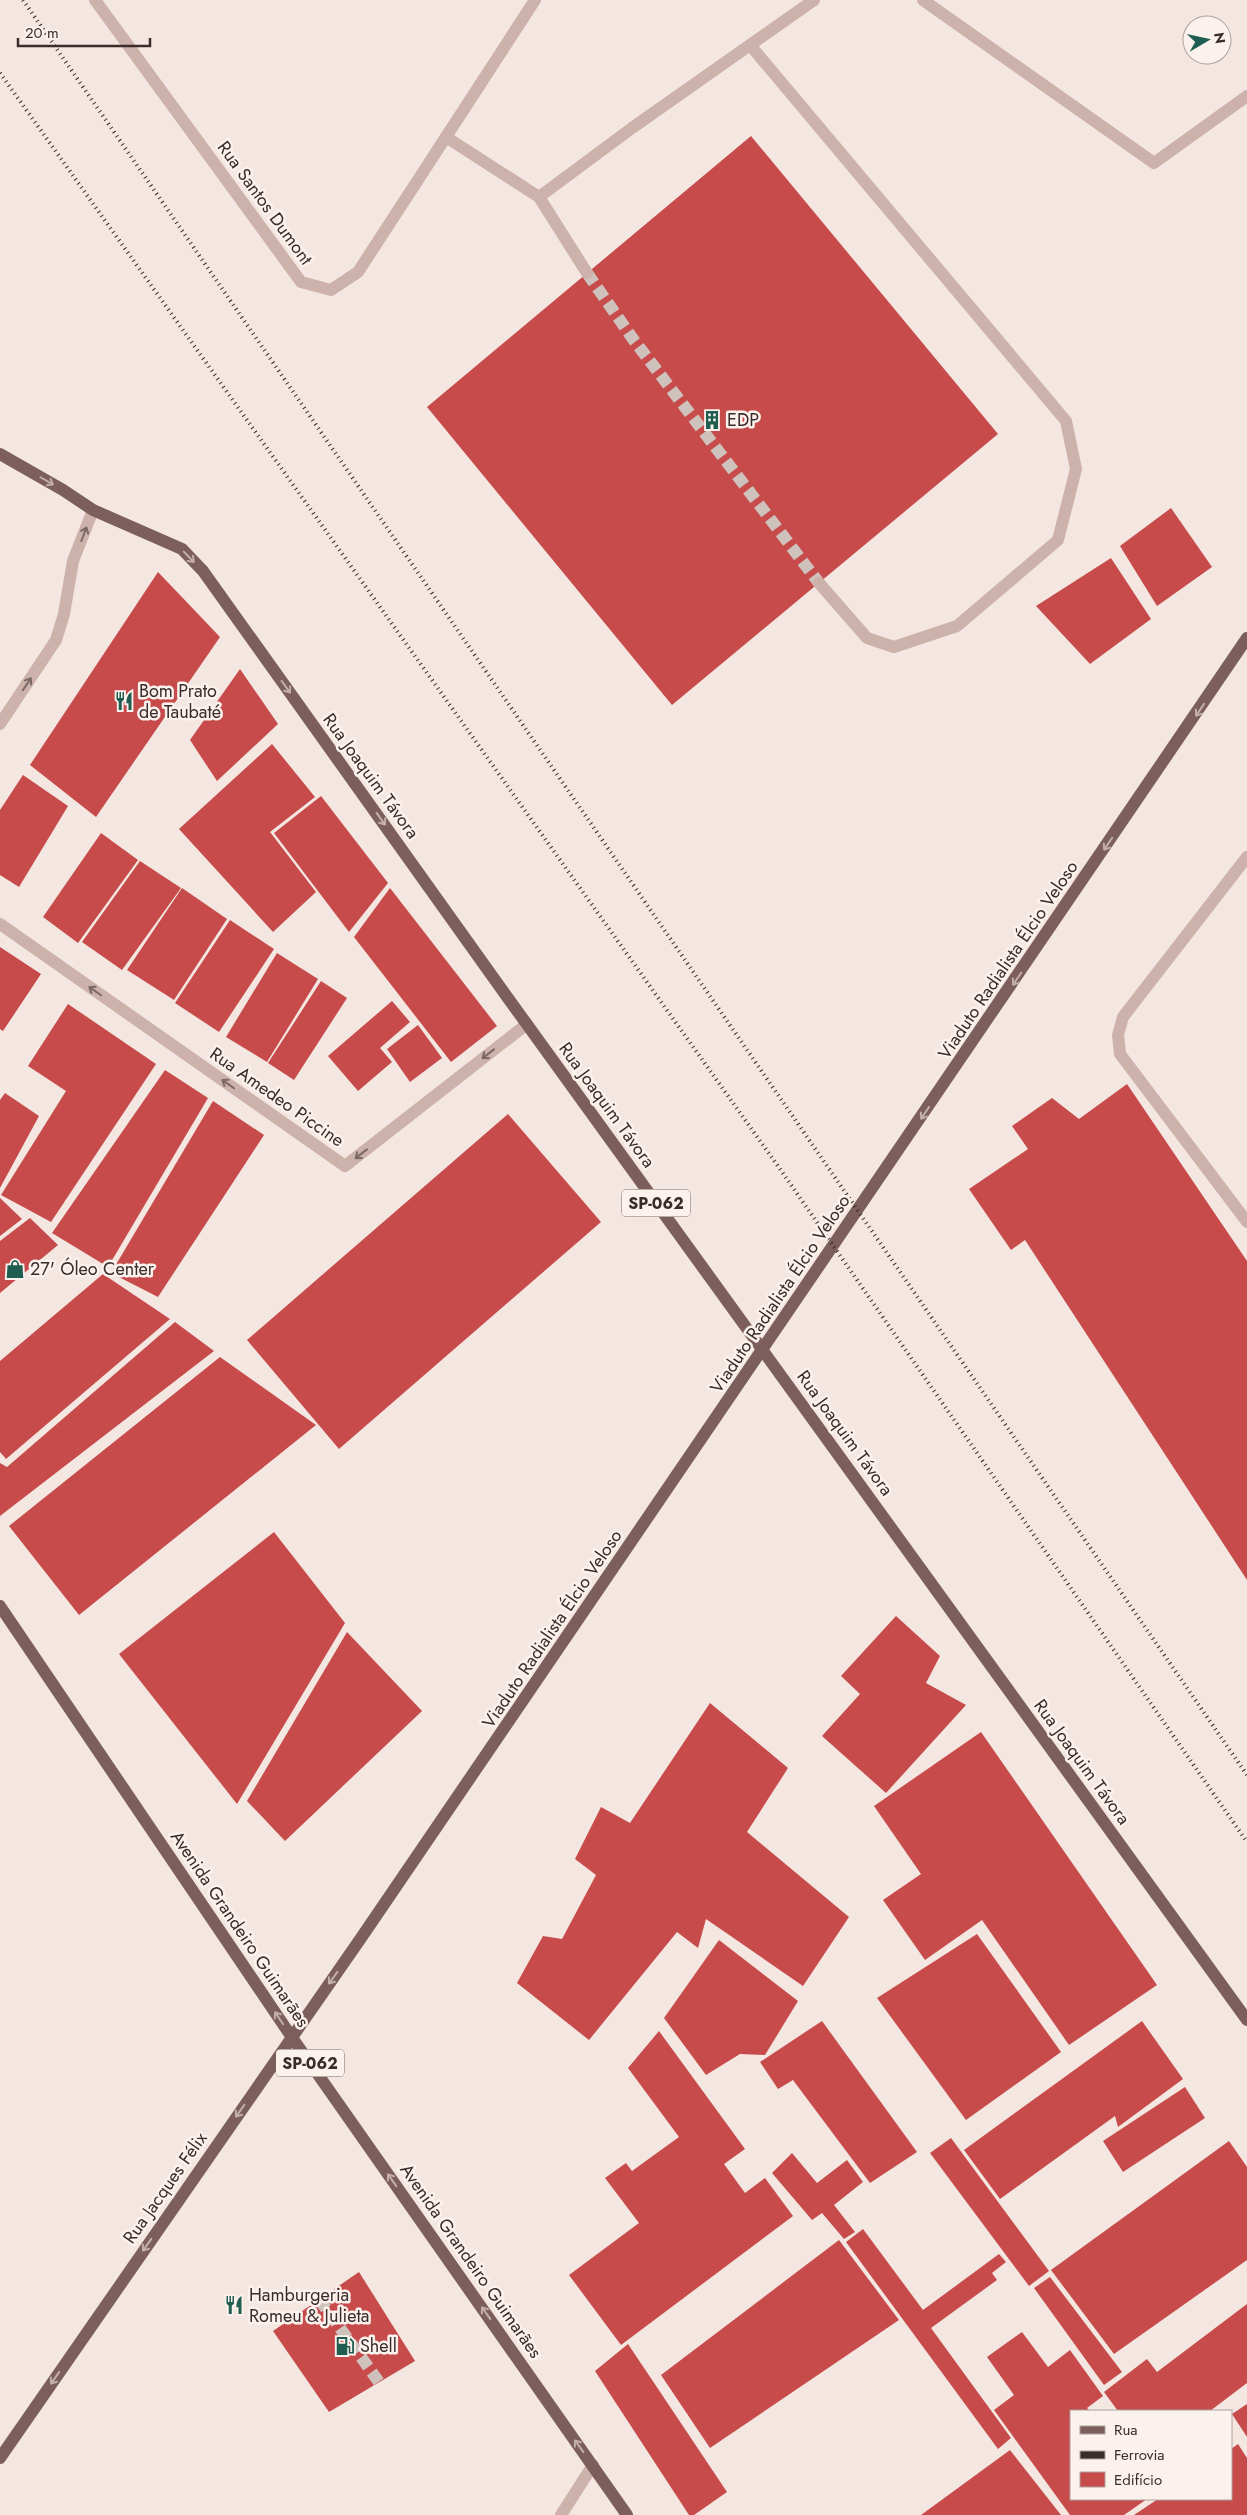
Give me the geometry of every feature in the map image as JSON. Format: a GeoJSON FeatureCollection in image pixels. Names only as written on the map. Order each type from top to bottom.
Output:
{"type":"FeatureCollection","features":[{"type":"Feature","properties":{"kind":"main road","name":"Rua Joaquim Távora"},"geometry":{"type":"LineString","coordinates":[[0,454],[93,510],[182,549],[203,571],[527,1024],[1247,2020]]}},
{"type":"Feature","properties":{"kind":"main road","name":"Viaduto Radialista Élcio Veloso"},"geometry":{"type":"LineString","coordinates":[[361,1938],[1228,670],[1247,638]]}},
{"type":"Feature","properties":{"kind":"main road","name":"Avenida Grandeiro Guimarães"},"geometry":{"type":"LineString","coordinates":[[0,1606],[291,2036],[593,2465],[626,2515]]}},
{"type":"Feature","properties":{"kind":"main road","name":"Rua Jacques Félix"},"geometry":{"type":"LineString","coordinates":[[0,2458],[291,2036],[361,1938]]}},
{"type":"Feature","properties":{"kind":"street","name":"Rua Santos Dumont"},"geometry":{"type":"LineString","coordinates":[[95,0],[300,282],[331,290],[358,272],[535,0]]}},
{"type":"Feature","properties":{"kind":"street"},"geometry":{"type":"LineString","coordinates":[[539,197],[750,44],[814,0]]}},
{"type":"Feature","properties":{"kind":"street"},"geometry":{"type":"LineString","coordinates":[[923,0],[1154,163],[1247,96]]}},
{"type":"Feature","properties":{"kind":"street"},"geometry":{"type":"LineString","coordinates":[[750,44],[1066,422],[1076,469],[1058,540],[957,626],[894,647],[867,638],[819,583]]}},
{"type":"Feature","properties":{"kind":"street"},"geometry":{"type":"LineString","coordinates":[[446,136],[539,197],[587,273]]}},
{"type":"Feature","properties":{"kind":"street"},"geometry":{"type":"LineString","coordinates":[[0,724],[56,640],[64,614],[73,561],[93,510]]}},
{"type":"Feature","properties":{"kind":"street"},"geometry":{"type":"LineString","coordinates":[[1247,857],[1123,1017],[1118,1035],[1120,1054],[1247,1222]]}},
{"type":"Feature","properties":{"kind":"street","name":"Rua Amedeo Piccine"},"geometry":{"type":"LineString","coordinates":[[0,924],[345,1166],[527,1024]]}},
{"type":"Feature","properties":{"kind":"street"},"geometry":{"type":"LineString","coordinates":[[561,2515],[593,2465]]}},
{"type":"Feature","properties":{"kind":"building","name":"EDP"},"geometry":{"type":"Polygon","coordinates":[[[751,136],[998,434],[672,705],[427,407],[751,136]]]}},
{"type":"Feature","properties":{"kind":"building"},"geometry":{"type":"Polygon","coordinates":[[[1171,508],[1212,567],[1157,606],[1120,546],[1171,508]]]}},
{"type":"Feature","properties":{"kind":"building"},"geometry":{"type":"Polygon","coordinates":[[[1111,558],[1151,619],[1090,664],[1036,606],[1111,558]]]}},
{"type":"Feature","properties":{"kind":"building","name":"Bom Prato de Taubaté"},"geometry":{"type":"Polygon","coordinates":[[[158,572],[220,637],[96,817],[30,765],[158,572]]]}},
{"type":"Feature","properties":{"kind":"building"},"geometry":{"type":"Polygon","coordinates":[[[240,669],[278,724],[217,781],[190,740],[240,669]]]}},
{"type":"Feature","properties":{"kind":"building"},"geometry":{"type":"Polygon","coordinates":[[[272,744],[315,797],[270,832],[316,892],[273,932],[179,829],[272,744]]]}},
{"type":"Feature","properties":{"kind":"building"},"geometry":{"type":"Polygon","coordinates":[[[23,775],[68,806],[19,887],[0,875],[0,810],[23,775]]]}},
{"type":"Feature","properties":{"kind":"building"},"geometry":{"type":"Polygon","coordinates":[[[321,796],[388,883],[349,932],[274,833],[321,796]]]}},
{"type":"Feature","properties":{"kind":"building"},"geometry":{"type":"Polygon","coordinates":[[[101,833],[138,860],[78,943],[43,917],[101,833]]]}},
{"type":"Feature","properties":{"kind":"building"},"geometry":{"type":"Polygon","coordinates":[[[140,861],[181,888],[122,970],[82,942],[140,861]]]}},
{"type":"Feature","properties":{"kind":"building"},"geometry":{"type":"Polygon","coordinates":[[[182,888],[227,919],[174,1000],[127,970],[182,888]]]}},
{"type":"Feature","properties":{"kind":"building"},"geometry":{"type":"Polygon","coordinates":[[[390,888],[497,1026],[451,1062],[354,937],[390,888]]]}},
{"type":"Feature","properties":{"kind":"building"},"geometry":{"type":"Polygon","coordinates":[[[230,920],[274,949],[219,1032],[175,1003],[230,920]]]}},
{"type":"Feature","properties":{"kind":"building"},"geometry":{"type":"Polygon","coordinates":[[[0,947],[41,974],[3,1031],[0,1029],[0,947]]]}},
{"type":"Feature","properties":{"kind":"building"},"geometry":{"type":"Polygon","coordinates":[[[277,953],[318,979],[267,1062],[226,1037],[277,953]]]}},
{"type":"Feature","properties":{"kind":"building"},"geometry":{"type":"Polygon","coordinates":[[[321,981],[347,998],[294,1080],[268,1063],[321,981]]]}},
{"type":"Feature","properties":{"kind":"building"},"geometry":{"type":"Polygon","coordinates":[[[392,1001],[410,1022],[380,1048],[392,1062],[358,1091],[328,1056],[392,1001]]]}},
{"type":"Feature","properties":{"kind":"building"},"geometry":{"type":"Polygon","coordinates":[[[68,1004],[156,1064],[51,1222],[1,1195],[66,1091],[28,1066],[68,1004]]]}},
{"type":"Feature","properties":{"kind":"building"},"geometry":{"type":"Polygon","coordinates":[[[418,1025],[442,1058],[410,1082],[387,1049],[418,1025]]]}},
{"type":"Feature","properties":{"kind":"building"},"geometry":{"type":"Polygon","coordinates":[[[165,1070],[208,1098],[108,1267],[52,1233],[165,1070]]]}},
{"type":"Feature","properties":{"kind":"building"},"geometry":{"type":"Polygon","coordinates":[[[1127,1084],[1247,1261],[1247,1580],[1025,1240],[1011,1250],[969,1189],[1028,1149],[1012,1126],[1052,1098],[1079,1119],[1127,1084]]]}},
{"type":"Feature","properties":{"kind":"building"},"geometry":{"type":"Polygon","coordinates":[[[5,1093],[39,1116],[0,1188],[0,1100],[5,1093]]]}},
{"type":"Feature","properties":{"kind":"building"},"geometry":{"type":"Polygon","coordinates":[[[213,1101],[264,1135],[158,1297],[111,1273],[213,1101]]]}},
{"type":"Feature","properties":{"kind":"building"},"geometry":{"type":"Polygon","coordinates":[[[508,1114],[601,1222],[339,1449],[247,1340],[508,1114]]]}},
{"type":"Feature","properties":{"kind":"building"},"geometry":{"type":"Polygon","coordinates":[[[0,1198],[22,1219],[0,1236],[0,1198]]]}},
{"type":"Feature","properties":{"kind":"building","name":"27' Óleo Center"},"geometry":{"type":"Polygon","coordinates":[[[30,1218],[58,1245],[0,1293],[0,1241],[30,1218]]]}},
{"type":"Feature","properties":{"kind":"building"},"geometry":{"type":"Polygon","coordinates":[[[103,1274],[170,1319],[6,1459],[0,1452],[0,1361],[103,1274]]]}},
{"type":"Feature","properties":{"kind":"building"},"geometry":{"type":"Polygon","coordinates":[[[175,1322],[214,1351],[0,1516],[0,1463],[7,1467],[175,1322]]]}},
{"type":"Feature","properties":{"kind":"building"},"geometry":{"type":"Polygon","coordinates":[[[220,1357],[316,1425],[79,1615],[9,1526],[220,1357]]]}},
{"type":"Feature","properties":{"kind":"building"},"geometry":{"type":"Polygon","coordinates":[[[274,1532],[345,1623],[237,1804],[119,1654],[274,1532]]]}},
{"type":"Feature","properties":{"kind":"building"},"geometry":{"type":"Polygon","coordinates":[[[896,1616],[940,1656],[926,1683],[966,1705],[886,1793],[822,1736],[860,1694],[841,1676],[896,1616]]]}},
{"type":"Feature","properties":{"kind":"building"},"geometry":{"type":"Polygon","coordinates":[[[347,1632],[422,1711],[285,1841],[247,1801],[347,1632]]]}},
{"type":"Feature","properties":{"kind":"building"},"geometry":{"type":"Polygon","coordinates":[[[710,1703],[788,1768],[747,1832],[849,1917],[803,1986],[706,1919],[698,1948],[677,1932],[589,2040],[517,1983],[543,1936],[562,1939],[596,1875],[575,1859],[601,1807],[630,1823],[710,1703]]]}},
{"type":"Feature","properties":{"kind":"building"},"geometry":{"type":"Polygon","coordinates":[[[981,1732],[1157,1985],[1069,2045],[982,1920],[925,1960],[883,1900],[921,1874],[874,1806],[981,1732]]]}},
{"type":"Feature","properties":{"kind":"building"},"geometry":{"type":"Polygon","coordinates":[[[977,1934],[1061,2052],[966,2120],[877,1998],[977,1934]]]}},
{"type":"Feature","properties":{"kind":"building"},"geometry":{"type":"Polygon","coordinates":[[[719,1940],[798,2001],[765,2055],[740,2054],[706,2075],[664,2018],[719,1940]]]}},
{"type":"Feature","properties":{"kind":"building"},"geometry":{"type":"Polygon","coordinates":[[[822,2021],[917,2152],[870,2183],[793,2080],[778,2089],[760,2062],[822,2021]]]}},
{"type":"Feature","properties":{"kind":"building"},"geometry":{"type":"Polygon","coordinates":[[[1142,2021],[1183,2079],[1118,2127],[1115,2116],[1000,2199],[964,2150],[1142,2021]]]}},
{"type":"Feature","properties":{"kind":"building"},"geometry":{"type":"Polygon","coordinates":[[[659,2031],[745,2149],[724,2164],[745,2193],[765,2178],[793,2216],[621,2345],[569,2275],[639,2223],[605,2178],[626,2163],[632,2171],[679,2137],[628,2068],[659,2031]]]}},
{"type":"Feature","properties":{"kind":"building"},"geometry":{"type":"Polygon","coordinates":[[[1185,2087],[1205,2118],[1123,2172],[1103,2141],[1185,2087]]]}},
{"type":"Feature","properties":{"kind":"building"},"geometry":{"type":"Polygon","coordinates":[[[951,2138],[1049,2271],[1029,2286],[930,2153],[951,2138]]]}},
{"type":"Feature","properties":{"kind":"building"},"geometry":{"type":"Polygon","coordinates":[[[1229,2141],[1247,2167],[1247,2260],[1114,2354],[1051,2270],[1229,2141]]]}},
{"type":"Feature","properties":{"kind":"building"},"geometry":{"type":"Polygon","coordinates":[[[792,2153],[817,2183],[847,2160],[863,2182],[834,2205],[855,2232],[844,2239],[822,2213],[812,2220],[772,2173],[792,2153]]]}},
{"type":"Feature","properties":{"kind":"building"},"geometry":{"type":"Polygon","coordinates":[[[863,2229],[923,2310],[999,2254],[1006,2262],[992,2273],[997,2280],[931,2328],[1011,2438],[998,2449],[846,2242],[863,2229]]]}},
{"type":"Feature","properties":{"kind":"building"},"geometry":{"type":"Polygon","coordinates":[[[839,2240],[899,2320],[710,2448],[661,2375],[839,2240]]]}},
{"type":"Feature","properties":{"kind":"building","name":"Shell"},"geometry":{"type":"Polygon","coordinates":[[[359,2272],[415,2361],[329,2412],[273,2331],[359,2272]]]}},
{"type":"Feature","properties":{"kind":"building"},"geometry":{"type":"Polygon","coordinates":[[[1050,2277],[1122,2372],[1104,2385],[1034,2288],[1050,2277]]]}},
{"type":"Feature","properties":{"kind":"building"},"geometry":{"type":"Polygon","coordinates":[[[1247,2304],[1247,2383],[1211,2410],[1117,2410],[1104,2392],[1147,2359],[1157,2372],[1247,2304]]]}},
{"type":"Feature","properties":{"kind":"building"},"geometry":{"type":"Polygon","coordinates":[[[1022,2332],[1048,2367],[1070,2350],[1103,2396],[1087,2408],[1089,2410],[1070,2410],[1070,2500],[1146,2500],[1124,2515],[1070,2515],[994,2410],[1014,2395],[987,2357],[1022,2332]]]}},
{"type":"Feature","properties":{"kind":"building"},"geometry":{"type":"Polygon","coordinates":[[[628,2344],[727,2492],[694,2515],[689,2515],[595,2371],[628,2344]]]}},
{"type":"Feature","properties":{"kind":"building"},"geometry":{"type":"Polygon","coordinates":[[[1247,2404],[1247,2437],[1232,2414],[1247,2404]]]}},
{"type":"Feature","properties":{"kind":"building"},"geometry":{"type":"Polygon","coordinates":[[[1238,2444],[1247,2458],[1247,2515],[1134,2515],[1156,2500],[1232,2500],[1232,2448],[1238,2444]]]}},
{"type":"Feature","properties":{"kind":"building"},"geometry":{"type":"Polygon","coordinates":[[[1010,2450],[1061,2515],[921,2515],[1010,2450]]]}},
{"type":"Feature","properties":{"kind":"tunnel"},"geometry":{"type":"LineString","coordinates":[[587,273],[633,339],[819,583]]}},
{"type":"Feature","properties":{"kind":"tunnel"},"geometry":{"type":"LineString","coordinates":[[319,2299],[379,2382]]}},
{"type":"Feature","properties":{"kind":"railway"},"geometry":{"type":"LineString","coordinates":[[23,0],[1247,1775]]}},
{"type":"Feature","properties":{"kind":"railway"},"geometry":{"type":"LineString","coordinates":[[0,73],[780,1169],[1247,1842]]}},
{"type":"Feature","properties":{"kind":"place","name":"EDP"},"geometry":{"type":"Point","coordinates":[712,420]}},
{"type":"Feature","properties":{"kind":"place","name":"Bom Prato de Taubaté"},"geometry":{"type":"Point","coordinates":[124,701]}},
{"type":"Feature","properties":{"kind":"place","name":"27' Óleo Center"},"geometry":{"type":"Point","coordinates":[15,1269]}},
{"type":"Feature","properties":{"kind":"place","name":"Hamburgeria Romeu & Julieta"},"geometry":{"type":"Point","coordinates":[234,2305]}},
{"type":"Feature","properties":{"kind":"place","name":"Shell"},"geometry":{"type":"Point","coordinates":[345,2346]}}]}
